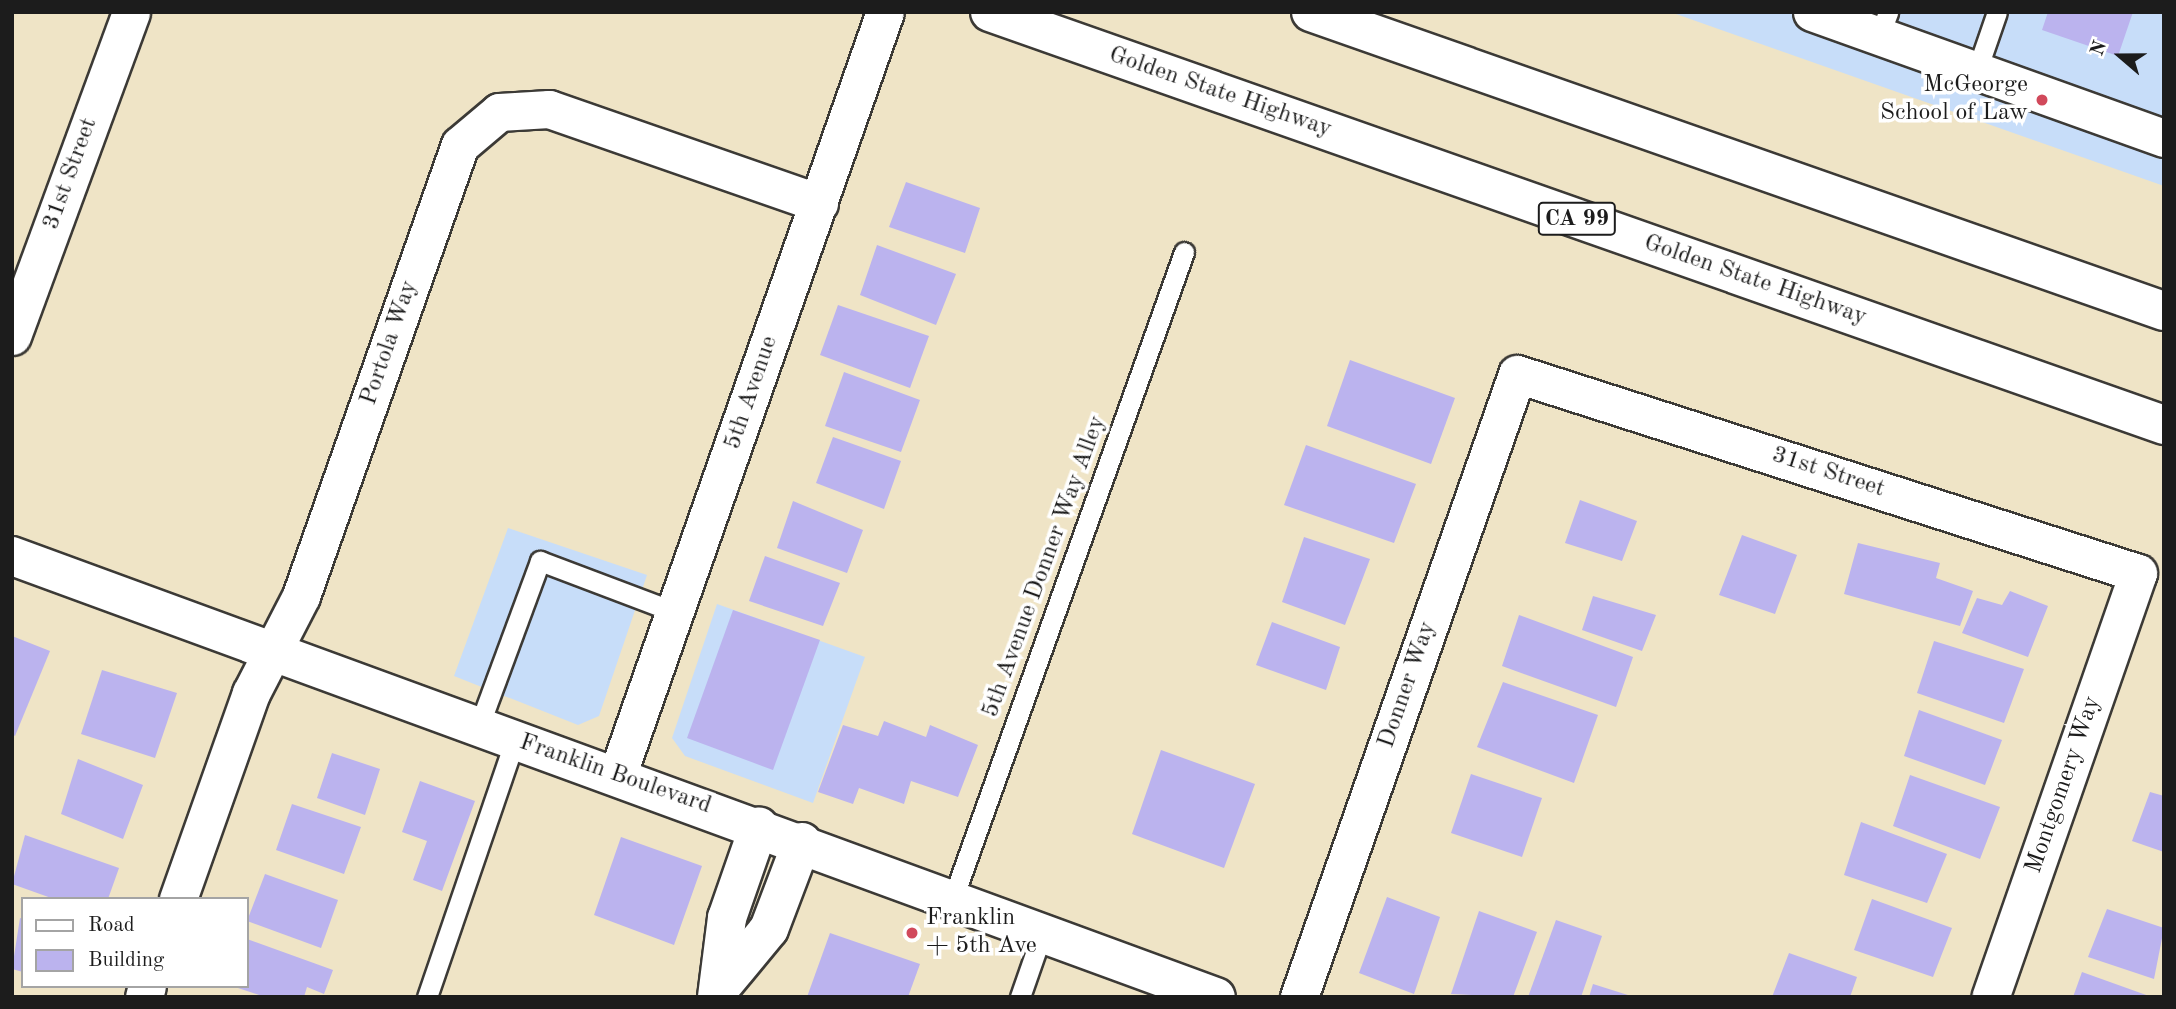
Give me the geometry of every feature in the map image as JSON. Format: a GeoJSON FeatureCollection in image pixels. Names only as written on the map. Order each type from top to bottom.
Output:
{"type":"FeatureCollection","features":[{"type":"Feature","properties":{"kind":"main road","name":"Golden State Highway"},"geometry":{"type":"LineString","coordinates":[[990,12],[2164,425]]}},
{"type":"Feature","properties":{"kind":"main road"},"geometry":{"type":"LineString","coordinates":[[1311,12],[2164,311]]}},
{"type":"Feature","properties":{"kind":"main road","name":"Franklin Boulevard"},"geometry":{"type":"LineString","coordinates":[[12,556],[515,740],[618,773],[1216,997]]}},
{"type":"Feature","properties":{"kind":"main road"},"geometry":{"type":"LineString","coordinates":[[719,992],[727,918],[759,826]]}},
{"type":"Feature","properties":{"kind":"main road"},"geometry":{"type":"LineString","coordinates":[[719,992],[769,929],[802,842]]}},
{"type":"Feature","properties":{"kind":"street","name":"31st Street"},"geometry":{"type":"LineString","coordinates":[[12,336],[131,12]]}},
{"type":"Feature","properties":{"kind":"street"},"geometry":{"type":"LineString","coordinates":[[1812,12],[1884,24],[1977,70],[2164,138]]}},
{"type":"Feature","properties":{"kind":"street","name":"5th Avenue"},"geometry":{"type":"LineString","coordinates":[[618,773],[881,23]]}},
{"type":"Feature","properties":{"kind":"street","name":"Portola Way"},"geometry":{"type":"LineString","coordinates":[[179,897],[271,650],[301,596],[460,145],[499,112],[549,109],[818,203]]}},
{"type":"Feature","properties":{"kind":"street","name":"31st Street"},"geometry":{"type":"LineString","coordinates":[[1517,374],[2138,573]]}},
{"type":"Feature","properties":{"kind":"street","name":"Donner Way"},"geometry":{"type":"LineString","coordinates":[[1299,997],[1517,374]]}},
{"type":"Feature","properties":{"kind":"street","name":"Montgomery Way"},"geometry":{"type":"LineString","coordinates":[[1990,997],[2138,573]]}},
{"type":"Feature","properties":{"kind":"lane"},"geometry":{"type":"LineString","coordinates":[[1977,70],[1997,12]]}},
{"type":"Feature","properties":{"kind":"lane","name":"5th Avenue Donner Way Alley"},"geometry":{"type":"LineString","coordinates":[[953,898],[1184,252]]}},
{"type":"Feature","properties":{"kind":"lane"},"geometry":{"type":"LineString","coordinates":[[479,726],[540,561],[675,612]]}},
{"type":"Feature","properties":{"kind":"lane"},"geometry":{"type":"LineString","coordinates":[[427,997],[515,740]]}},
{"type":"Feature","properties":{"kind":"lane"},"geometry":{"type":"LineString","coordinates":[[1020,997],[1043,931]]}},
{"type":"Feature","properties":{"kind":"shaded area","name":"McGeorge School of Law"},"geometry":{"type":"Polygon","coordinates":[[[1675,12],[2164,12],[2164,186],[1676,14],[1675,12]]]}},
{"type":"Feature","properties":{"kind":"shaded area"},"geometry":{"type":"Polygon","coordinates":[[[508,528],[647,575],[599,716],[578,725],[454,676],[508,528]]]}},
{"type":"Feature","properties":{"kind":"shaded area"},"geometry":{"type":"Polygon","coordinates":[[[717,604],[865,657],[813,803],[685,756],[672,738],[717,604]]]}},
{"type":"Feature","properties":{"kind":"building"},"geometry":{"type":"Polygon","coordinates":[[[2048,12],[2133,12],[2118,56],[2042,30],[2048,12]]]}},
{"type":"Feature","properties":{"kind":"building"},"geometry":{"type":"Polygon","coordinates":[[[906,182],[980,208],[965,253],[889,227],[906,182]]]}},
{"type":"Feature","properties":{"kind":"building"},"geometry":{"type":"Polygon","coordinates":[[[877,245],[956,274],[936,325],[860,295],[877,245]]]}},
{"type":"Feature","properties":{"kind":"building"},"geometry":{"type":"Polygon","coordinates":[[[838,305],[929,336],[910,388],[820,355],[838,305]]]}},
{"type":"Feature","properties":{"kind":"building"},"geometry":{"type":"Polygon","coordinates":[[[1350,360],[1455,398],[1431,464],[1327,426],[1350,360]]]}},
{"type":"Feature","properties":{"kind":"building"},"geometry":{"type":"Polygon","coordinates":[[[844,372],[920,400],[901,452],[825,426],[844,372]]]}},
{"type":"Feature","properties":{"kind":"building"},"geometry":{"type":"Polygon","coordinates":[[[833,437],[901,461],[884,509],[816,483],[833,437]]]}},
{"type":"Feature","properties":{"kind":"building"},"geometry":{"type":"Polygon","coordinates":[[[1306,445],[1416,484],[1394,543],[1284,505],[1306,445]]]}},
{"type":"Feature","properties":{"kind":"building"},"geometry":{"type":"Polygon","coordinates":[[[1580,500],[1637,521],[1622,561],[1565,543],[1580,500]]]}},
{"type":"Feature","properties":{"kind":"building"},"geometry":{"type":"Polygon","coordinates":[[[793,501],[863,530],[847,573],[777,548],[793,501]]]}},
{"type":"Feature","properties":{"kind":"building"},"geometry":{"type":"Polygon","coordinates":[[[1742,535],[1797,555],[1775,614],[1719,595],[1742,535]]]}},
{"type":"Feature","properties":{"kind":"building"},"geometry":{"type":"Polygon","coordinates":[[[1304,537],[1370,559],[1345,625],[1282,602],[1304,537]]]}},
{"type":"Feature","properties":{"kind":"building"},"geometry":{"type":"Polygon","coordinates":[[[1858,543],[1940,563],[1936,578],[1973,591],[1960,626],[1844,594],[1858,543]]]}},
{"type":"Feature","properties":{"kind":"building"},"geometry":{"type":"Polygon","coordinates":[[[765,556],[840,583],[823,626],[749,601],[765,556]]]}},
{"type":"Feature","properties":{"kind":"building"},"geometry":{"type":"Polygon","coordinates":[[[2010,591],[2048,606],[2028,657],[1962,633],[1977,598],[2002,605],[2010,591]]]}},
{"type":"Feature","properties":{"kind":"building"},"geometry":{"type":"Polygon","coordinates":[[[1593,596],[1656,615],[1642,651],[1582,630],[1593,596]]]}},
{"type":"Feature","properties":{"kind":"building"},"geometry":{"type":"Polygon","coordinates":[[[733,610],[820,640],[773,770],[687,738],[733,610]]]}},
{"type":"Feature","properties":{"kind":"building"},"geometry":{"type":"Polygon","coordinates":[[[1519,615],[1633,657],[1616,707],[1502,666],[1519,615]]]}},
{"type":"Feature","properties":{"kind":"building"},"geometry":{"type":"Polygon","coordinates":[[[1272,622],[1340,647],[1326,690],[1256,665],[1272,622]]]}},
{"type":"Feature","properties":{"kind":"building"},"geometry":{"type":"Polygon","coordinates":[[[12,636],[50,651],[15,736],[12,734],[12,636]]]}},
{"type":"Feature","properties":{"kind":"building"},"geometry":{"type":"Polygon","coordinates":[[[1934,641],[2024,669],[2004,723],[1917,693],[1934,641]]]}},
{"type":"Feature","properties":{"kind":"building"},"geometry":{"type":"Polygon","coordinates":[[[102,670],[177,693],[155,758],[81,734],[102,670]]]}},
{"type":"Feature","properties":{"kind":"building"},"geometry":{"type":"Polygon","coordinates":[[[1503,682],[1598,715],[1574,783],[1477,747],[1503,682]]]}},
{"type":"Feature","properties":{"kind":"building"},"geometry":{"type":"Polygon","coordinates":[[[1919,710],[2002,740],[1985,785],[1904,756],[1919,710]]]}},
{"type":"Feature","properties":{"kind":"building"},"geometry":{"type":"Polygon","coordinates":[[[884,721],[926,737],[930,725],[978,745],[958,797],[911,781],[904,804],[859,788],[853,804],[818,792],[843,725],[878,736],[884,721]]]}},
{"type":"Feature","properties":{"kind":"building"},"geometry":{"type":"Polygon","coordinates":[[[1161,750],[1255,784],[1224,868],[1132,834],[1161,750]]]}},
{"type":"Feature","properties":{"kind":"building"},"geometry":{"type":"Polygon","coordinates":[[[332,753],[380,769],[365,815],[317,798],[332,753]]]}},
{"type":"Feature","properties":{"kind":"building"},"geometry":{"type":"Polygon","coordinates":[[[78,759],[143,785],[123,839],[61,814],[78,759]]]}},
{"type":"Feature","properties":{"kind":"building"},"geometry":{"type":"Polygon","coordinates":[[[1471,774],[1542,798],[1522,857],[1451,833],[1471,774]]]}},
{"type":"Feature","properties":{"kind":"building"},"geometry":{"type":"Polygon","coordinates":[[[1910,775],[2000,807],[1980,859],[1893,826],[1910,775]]]}},
{"type":"Feature","properties":{"kind":"building"},"geometry":{"type":"Polygon","coordinates":[[[420,781],[475,801],[442,891],[413,880],[427,841],[402,832],[420,781]]]}},
{"type":"Feature","properties":{"kind":"building"},"geometry":{"type":"Polygon","coordinates":[[[2150,792],[2164,796],[2164,852],[2132,841],[2150,792]]]}},
{"type":"Feature","properties":{"kind":"building"},"geometry":{"type":"Polygon","coordinates":[[[292,804],[361,827],[344,874],[276,850],[292,804]]]}},
{"type":"Feature","properties":{"kind":"building"},"geometry":{"type":"Polygon","coordinates":[[[1861,822],[1947,854],[1927,903],[1844,875],[1861,822]]]}},
{"type":"Feature","properties":{"kind":"building"},"geometry":{"type":"Polygon","coordinates":[[[25,835],[119,868],[109,897],[48,897],[12,884],[25,835]]]}},
{"type":"Feature","properties":{"kind":"building"},"geometry":{"type":"Polygon","coordinates":[[[621,837],[702,866],[674,945],[594,915],[621,837]]]}},
{"type":"Feature","properties":{"kind":"building"},"geometry":{"type":"Polygon","coordinates":[[[265,874],[338,900],[321,948],[248,921],[265,874]]]}},
{"type":"Feature","properties":{"kind":"building"},"geometry":{"type":"Polygon","coordinates":[[[1387,897],[1440,917],[1414,994],[1359,973],[1387,897]]]}},
{"type":"Feature","properties":{"kind":"building"},"geometry":{"type":"Polygon","coordinates":[[[1872,899],[1952,928],[1933,977],[1854,950],[1872,899]]]}},
{"type":"Feature","properties":{"kind":"building"},"geometry":{"type":"Polygon","coordinates":[[[2107,909],[2164,928],[2154,979],[2088,957],[2107,909]]]}},
{"type":"Feature","properties":{"kind":"building"},"geometry":{"type":"Polygon","coordinates":[[[1479,911],[1537,932],[1513,997],[1451,994],[1479,911]]]}},
{"type":"Feature","properties":{"kind":"building"},"geometry":{"type":"Polygon","coordinates":[[[20,918],[21,971],[12,969],[20,918]]]}},
{"type":"Feature","properties":{"kind":"building"},"geometry":{"type":"Polygon","coordinates":[[[1556,920],[1602,936],[1581,997],[1528,997],[1556,920]]]}},
{"type":"Feature","properties":{"kind":"building"},"geometry":{"type":"Polygon","coordinates":[[[830,933],[920,964],[908,997],[807,997],[830,933]]]}},
{"type":"Feature","properties":{"kind":"building"},"geometry":{"type":"Polygon","coordinates":[[[248,939],[333,970],[324,994],[307,987],[304,997],[265,997],[238,988],[248,988],[248,939]]]}},
{"type":"Feature","properties":{"kind":"building"},"geometry":{"type":"Polygon","coordinates":[[[1789,953],[1857,977],[1850,997],[1772,997],[1789,953]]]}},
{"type":"Feature","properties":{"kind":"building"},"geometry":{"type":"Polygon","coordinates":[[[2082,972],[2149,996],[2149,997],[2073,997],[2082,972]]]}},
{"type":"Feature","properties":{"kind":"building"},"geometry":{"type":"Polygon","coordinates":[[[1593,984],[1631,996],[1631,997],[1589,997],[1593,984]]]}},
{"type":"Feature","properties":{"kind":"place","name":"McGeorge School of Law"},"geometry":{"type":"Point","coordinates":[2042,100]}},
{"type":"Feature","properties":{"kind":"place","name":"Franklin + 5th Ave"},"geometry":{"type":"Point","coordinates":[912,933]}}]}
